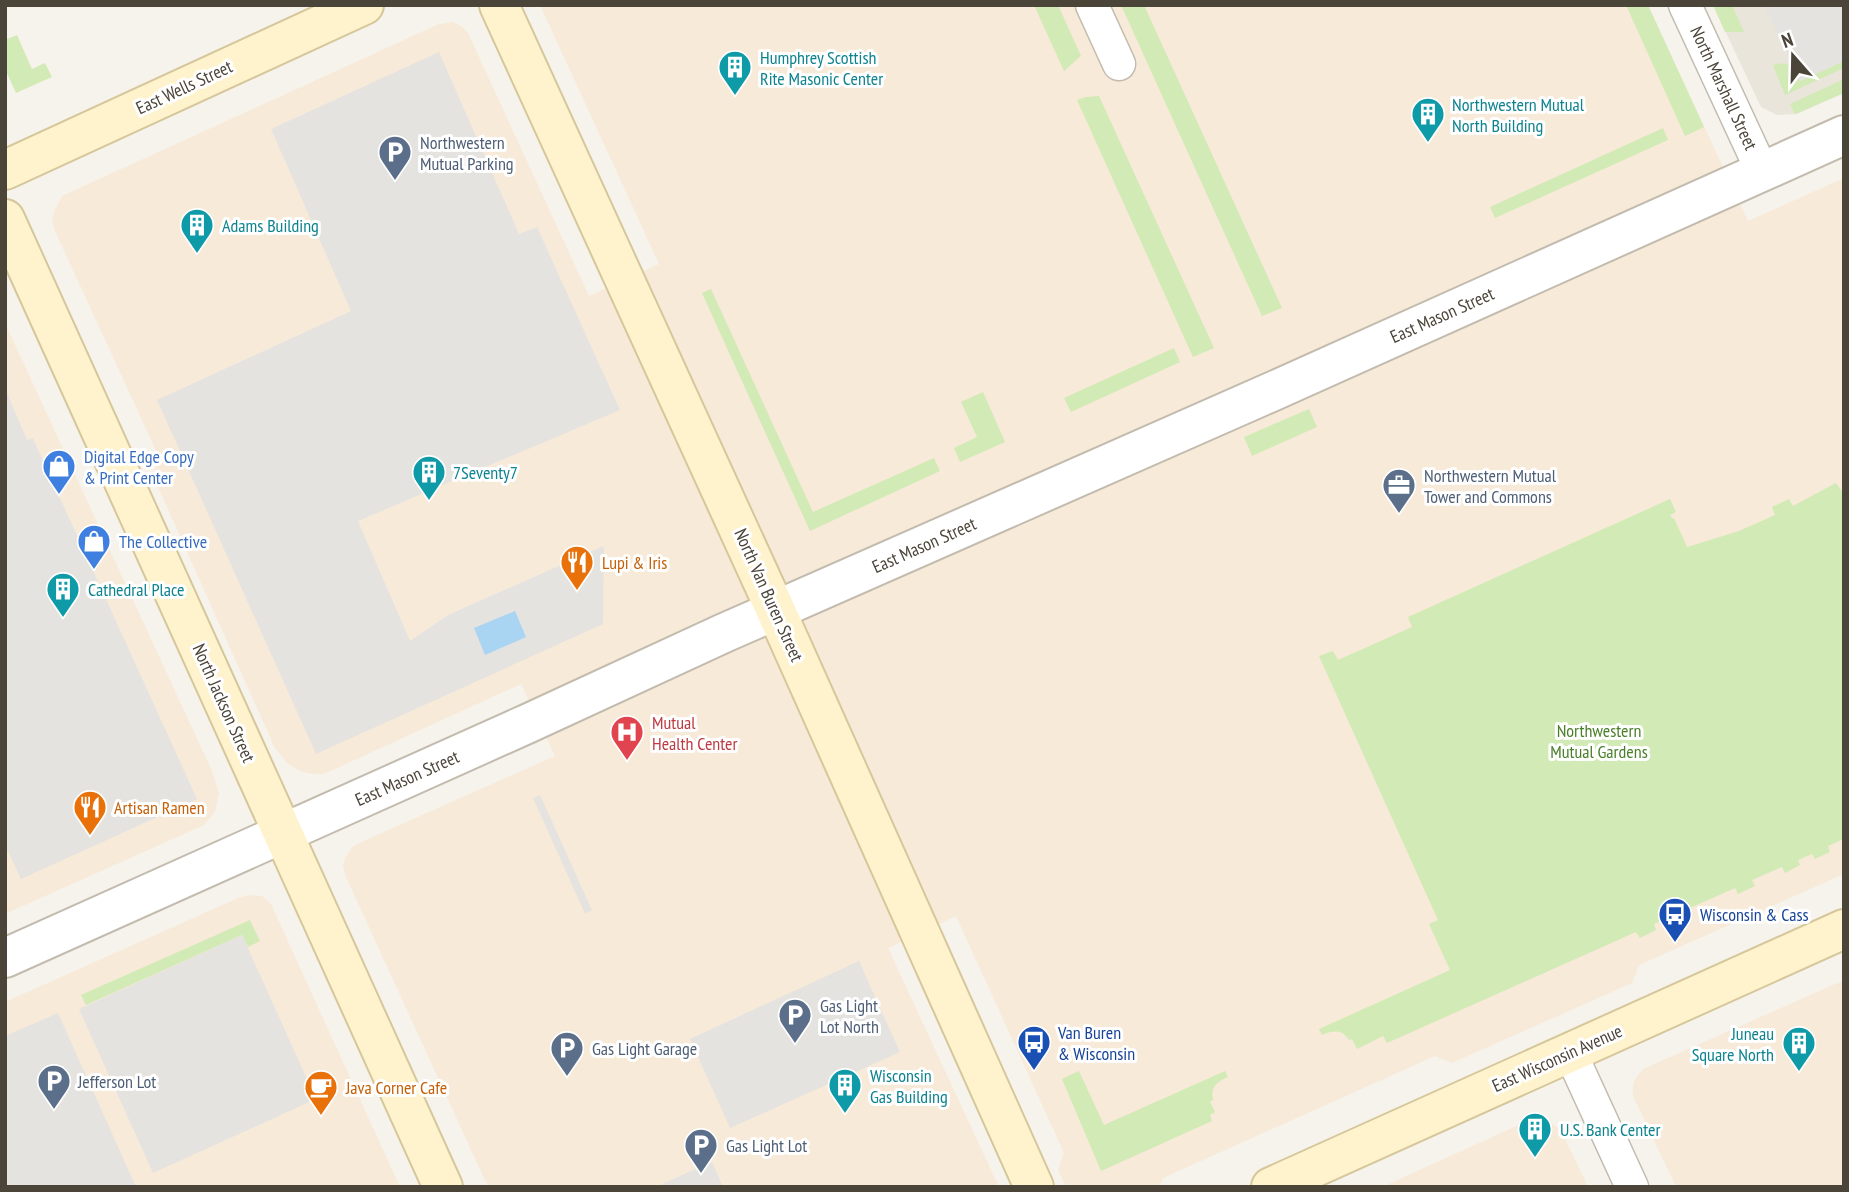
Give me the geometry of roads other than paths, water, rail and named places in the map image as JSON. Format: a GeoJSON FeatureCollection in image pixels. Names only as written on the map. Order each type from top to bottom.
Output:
{"type":"FeatureCollection","features":[{"type":"Feature","properties":{"kind":"main road","name":"East Wells Street"},"geometry":{"type":"LineString","coordinates":[[5,170],[364,5]]}},
{"type":"Feature","properties":{"kind":"main road","name":"North Van Buren Street"},"geometry":{"type":"LineString","coordinates":[[499,5],[776,611],[1034,1187]]}},
{"type":"Feature","properties":{"kind":"main road","name":"North Jackson Street"},"geometry":{"type":"LineString","coordinates":[[5,219],[443,1187]]}},
{"type":"Feature","properties":{"kind":"main road","name":"East Wisconsin Avenue"},"geometry":{"type":"LineString","coordinates":[[1271,1187],[1844,929]]}},
{"type":"Feature","properties":{"kind":"street"},"geometry":{"type":"LineString","coordinates":[[1092,5],[1119,64]]}},
{"type":"Feature","properties":{"kind":"street","name":"North Marshall Street"},"geometry":{"type":"LineString","coordinates":[[1685,5],[1762,171]]}},
{"type":"Feature","properties":{"kind":"street","name":"East Mason Street"},"geometry":{"type":"LineString","coordinates":[[5,958],[1844,135]]}},
{"type":"Feature","properties":{"kind":"street"},"geometry":{"type":"LineString","coordinates":[[1570,1052],[1632,1187]]}},
{"type":"Feature","properties":{"kind":"water"},"geometry":{"type":"Polygon","coordinates":[[[515,611],[526,637],[485,655],[474,628],[515,611]]]}},
{"type":"Feature","properties":{"kind":"place","name":"Humphrey Scottish Rite Masonic Center"},"geometry":{"type":"Point","coordinates":[735,97]}},
{"type":"Feature","properties":{"kind":"place","name":"Northwestern Mutual North Building"},"geometry":{"type":"Point","coordinates":[1428,144]}},
{"type":"Feature","properties":{"kind":"place","name":"Northwestern Mutual Parking"},"geometry":{"type":"Point","coordinates":[395,182]}},
{"type":"Feature","properties":{"kind":"place","name":"Adams Building"},"geometry":{"type":"Point","coordinates":[197,255]}},
{"type":"Feature","properties":{"kind":"place","name":"Digital Edge Copy & Print Center"},"geometry":{"type":"Point","coordinates":[59,496]}},
{"type":"Feature","properties":{"kind":"place","name":"7Seventy7"},"geometry":{"type":"Point","coordinates":[429,502]}},
{"type":"Feature","properties":{"kind":"place","name":"Northwestern Mutual Tower and Commons"},"geometry":{"type":"Point","coordinates":[1399,515]}},
{"type":"Feature","properties":{"kind":"place","name":"The Collective"},"geometry":{"type":"Point","coordinates":[94,571]}},
{"type":"Feature","properties":{"kind":"place","name":"Lupi & Iris"},"geometry":{"type":"Point","coordinates":[577,592]}},
{"type":"Feature","properties":{"kind":"place","name":"Cathedral Place"},"geometry":{"type":"Point","coordinates":[63,619]}},
{"type":"Feature","properties":{"kind":"place","name":"Mutual Health Center"},"geometry":{"type":"Point","coordinates":[627,762]}},
{"type":"Feature","properties":{"kind":"place","name":"Artisan Ramen"},"geometry":{"type":"Point","coordinates":[90,837]}},
{"type":"Feature","properties":{"kind":"place","name":"Wisconsin & Cass"},"geometry":{"type":"Point","coordinates":[1675,944]}},
{"type":"Feature","properties":{"kind":"place","name":"Gas Light Lot North"},"geometry":{"type":"Point","coordinates":[795,1045]}},
{"type":"Feature","properties":{"kind":"place","name":"Van Buren & Wisconsin"},"geometry":{"type":"Point","coordinates":[1034,1072]}},
{"type":"Feature","properties":{"kind":"place","name":"Juneau Square North"},"geometry":{"type":"Point","coordinates":[1799,1073]}},
{"type":"Feature","properties":{"kind":"place","name":"Gas Light Garage"},"geometry":{"type":"Point","coordinates":[567,1078]}},
{"type":"Feature","properties":{"kind":"place","name":"Jefferson Lot"},"geometry":{"type":"Point","coordinates":[54,1111]}},
{"type":"Feature","properties":{"kind":"place","name":"Wisconsin Gas Building"},"geometry":{"type":"Point","coordinates":[845,1115]}},
{"type":"Feature","properties":{"kind":"place","name":"Java Corner Cafe"},"geometry":{"type":"Point","coordinates":[321,1117]}},
{"type":"Feature","properties":{"kind":"place","name":"U.S. Bank Center"},"geometry":{"type":"Point","coordinates":[1535,1159]}},
{"type":"Feature","properties":{"kind":"place","name":"Gas Light Lot"},"geometry":{"type":"Point","coordinates":[701,1175]}},
{"type":"Feature","properties":{"kind":"park label","name":"Northwestern Mutual Gardens"},"geometry":{"type":"Point","coordinates":[1599,740]}}]}
